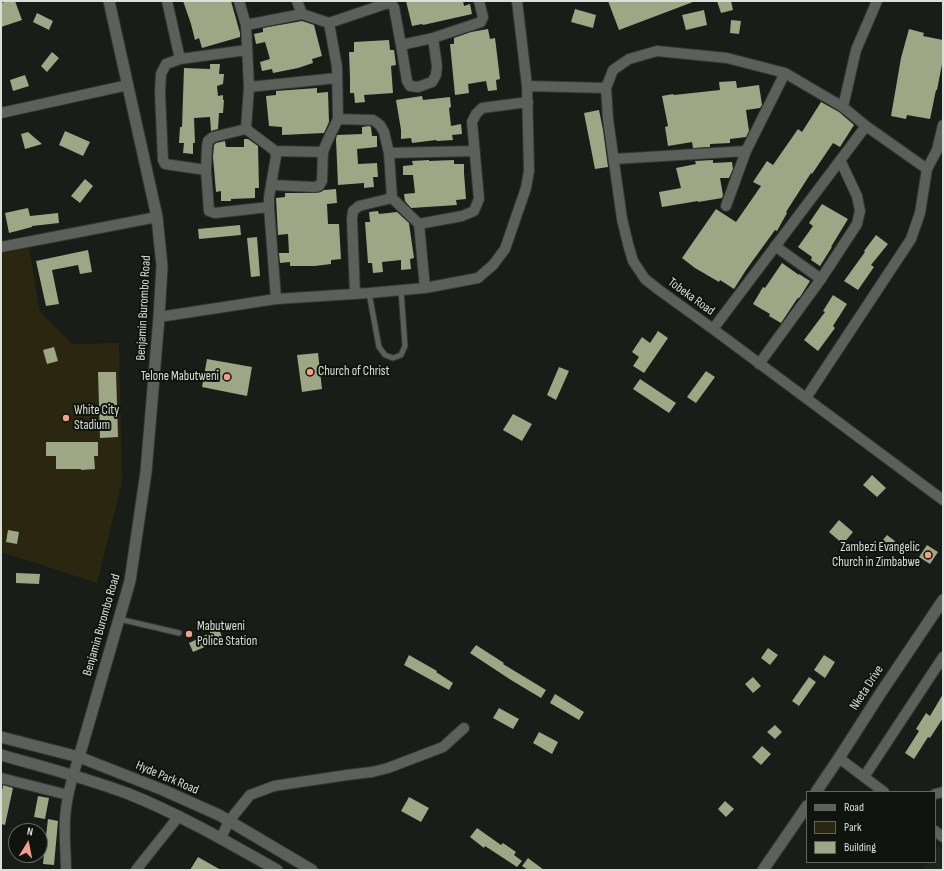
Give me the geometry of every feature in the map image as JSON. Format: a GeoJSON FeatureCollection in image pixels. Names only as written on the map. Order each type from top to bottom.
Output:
{"type":"FeatureCollection","features":[{"type":"Feature","properties":{"kind":"street","name":"Benjamin Burombo Road"},"geometry":{"type":"LineString","coordinates":[[79,757],[130,581],[146,472],[162,266],[157,217],[110,1]]}},
{"type":"Feature","properties":{"kind":"street"},"geometry":{"type":"LineString","coordinates":[[167,1],[180,59]]}},
{"type":"Feature","properties":{"kind":"street"},"geometry":{"type":"LineString","coordinates":[[239,1],[246,25],[249,87],[246,129]]}},
{"type":"Feature","properties":{"kind":"street"},"geometry":{"type":"LineString","coordinates":[[297,1],[302,14]]}},
{"type":"Feature","properties":{"kind":"street"},"geometry":{"type":"LineString","coordinates":[[401,44],[433,38],[481,22],[482,17],[479,1]]}},
{"type":"Feature","properties":{"kind":"street"},"geometry":{"type":"LineString","coordinates":[[159,317],[276,299],[425,288],[478,278],[493,265],[505,249],[526,188],[529,171],[527,86],[517,1]]}},
{"type":"Feature","properties":{"kind":"street"},"geometry":{"type":"LineString","coordinates":[[843,107],[856,50],[877,1]]}},
{"type":"Feature","properties":{"kind":"street"},"geometry":{"type":"LineString","coordinates":[[246,25],[302,14],[329,23],[390,3],[394,6],[407,81],[410,86],[418,88],[432,82],[436,75],[437,66],[433,38]]}},
{"type":"Feature","properties":{"kind":"street"},"geometry":{"type":"LineString","coordinates":[[272,185],[314,187],[319,186],[322,181],[324,152],[327,141],[338,119],[337,67],[329,23]]}},
{"type":"Feature","properties":{"kind":"street"},"geometry":{"type":"LineString","coordinates":[[206,170],[165,164],[163,160],[160,93],[161,74],[166,64],[180,59],[247,50]]}},
{"type":"Feature","properties":{"kind":"street"},"geometry":{"type":"LineString","coordinates":[[527,86],[606,88],[614,70],[629,59],[657,51],[727,58],[785,73],[843,107],[866,126],[927,169]]}},
{"type":"Feature","properties":{"kind":"street"},"geometry":{"type":"LineString","coordinates":[[726,206],[746,151],[785,73]]}},
{"type":"Feature","properties":{"kind":"street"},"geometry":{"type":"LineString","coordinates":[[249,87],[337,78]]}},
{"type":"Feature","properties":{"kind":"street"},"geometry":{"type":"LineString","coordinates":[[1,113],[128,86]]}},
{"type":"Feature","properties":{"kind":"street","name":"Tobeka Road"},"geometry":{"type":"LineString","coordinates":[[606,88],[608,119],[622,219],[633,260],[645,279],[943,500]]}},
{"type":"Feature","properties":{"kind":"street"},"geometry":{"type":"LineString","coordinates":[[418,224],[462,216],[474,211],[479,199],[472,122],[476,114],[482,108],[528,102]]}},
{"type":"Feature","properties":{"kind":"street"},"geometry":{"type":"LineString","coordinates":[[338,119],[374,120],[380,125],[384,132],[389,152],[392,198],[418,224],[425,288]]}},
{"type":"Feature","properties":{"kind":"street"},"geometry":{"type":"LineString","coordinates":[[806,398],[911,239],[920,213],[927,169],[937,150],[943,125]]}},
{"type":"Feature","properties":{"kind":"street"},"geometry":{"type":"LineString","coordinates":[[713,329],[866,126]]}},
{"type":"Feature","properties":{"kind":"street"},"geometry":{"type":"LineString","coordinates":[[246,129],[212,137],[208,140],[206,170],[209,211],[215,213],[269,207]]}},
{"type":"Feature","properties":{"kind":"street"},"geometry":{"type":"LineString","coordinates":[[246,129],[275,151],[324,152]]}},
{"type":"Feature","properties":{"kind":"street"},"geometry":{"type":"LineString","coordinates":[[275,151],[276,156],[269,197],[269,207],[276,299]]}},
{"type":"Feature","properties":{"kind":"street"},"geometry":{"type":"LineString","coordinates":[[389,152],[475,151]]}},
{"type":"Feature","properties":{"kind":"street"},"geometry":{"type":"LineString","coordinates":[[614,159],[746,151]]}},
{"type":"Feature","properties":{"kind":"street"},"geometry":{"type":"LineString","coordinates":[[759,364],[821,279],[858,224],[860,211],[857,196],[840,160]]}},
{"type":"Feature","properties":{"kind":"street"},"geometry":{"type":"LineString","coordinates":[[355,294],[353,211],[359,206],[392,198]]}},
{"type":"Feature","properties":{"kind":"street"},"geometry":{"type":"LineString","coordinates":[[1,247],[157,217]]}},
{"type":"Feature","properties":{"kind":"street"},"geometry":{"type":"LineString","coordinates":[[775,246],[821,279]]}},
{"type":"Feature","properties":{"kind":"street","name":"Nketa Drive"},"geometry":{"type":"LineString","coordinates":[[817,791],[943,600]]}},
{"type":"Feature","properties":{"kind":"street"},"geometry":{"type":"LineString","coordinates":[[864,777],[943,658]]}},
{"type":"Feature","properties":{"kind":"street"},"geometry":{"type":"LineString","coordinates":[[221,838],[229,821],[250,795],[274,786],[372,772],[388,768],[443,747],[464,728]]}},
{"type":"Feature","properties":{"kind":"street","name":"Hyde Park Road"},"geometry":{"type":"LineString","coordinates":[[1,737],[79,757],[163,790],[219,815],[312,870]]}},
{"type":"Feature","properties":{"kind":"street"},"geometry":{"type":"LineString","coordinates":[[1,755],[72,775],[129,795],[179,816],[277,870]]}},
{"type":"Feature","properties":{"kind":"street"},"geometry":{"type":"LineString","coordinates":[[66,870],[65,820],[72,775],[79,757]]}},
{"type":"Feature","properties":{"kind":"street"},"geometry":{"type":"LineString","coordinates":[[839,758],[883,791]]}},
{"type":"Feature","properties":{"kind":"street"},"geometry":{"type":"LineString","coordinates":[[1,778],[68,795]]}},
{"type":"Feature","properties":{"kind":"street"},"geometry":{"type":"LineString","coordinates":[[763,870],[806,807]]}},
{"type":"Feature","properties":{"kind":"street"},"geometry":{"type":"LineString","coordinates":[[136,870],[179,816]]}},
{"type":"Feature","properties":{"kind":"lane"},"geometry":{"type":"LineString","coordinates":[[369,293],[379,347],[385,355],[393,358],[401,355],[404,346],[401,290]]}},
{"type":"Feature","properties":{"kind":"lane"},"geometry":{"type":"LineString","coordinates":[[119,619],[179,633]]}},
{"type":"Feature","properties":{"kind":"shaded area"},"geometry":{"type":"Polygon","coordinates":[[[938,846],[943,850],[943,870],[922,870],[926,863],[936,863],[936,849],[938,846]]]}},
{"type":"Feature","properties":{"kind":"green space","name":"White City Stadium"},"geometry":{"type":"Polygon","coordinates":[[[29,248],[40,312],[72,344],[119,343],[122,482],[97,583],[1,552],[1,254],[29,248]]]}},
{"type":"Feature","properties":{"kind":"building"},"geometry":{"type":"Polygon","coordinates":[[[15,1],[22,20],[1,27],[1,3],[15,1]]]}},
{"type":"Feature","properties":{"kind":"building"},"geometry":{"type":"Polygon","coordinates":[[[183,1],[231,1],[240,37],[202,48],[199,38],[195,40],[183,1]]]}},
{"type":"Feature","properties":{"kind":"building"},"geometry":{"type":"Polygon","coordinates":[[[406,1],[463,1],[464,6],[470,4],[472,14],[412,26],[406,1]]]}},
{"type":"Feature","properties":{"kind":"building"},"geometry":{"type":"Polygon","coordinates":[[[608,1],[692,1],[693,2],[619,30],[608,1]]]}},
{"type":"Feature","properties":{"kind":"building"},"geometry":{"type":"Polygon","coordinates":[[[717,1],[731,1],[733,10],[721,13],[717,1]]]}},
{"type":"Feature","properties":{"kind":"building"},"geometry":{"type":"Polygon","coordinates":[[[575,9],[596,15],[593,28],[571,22],[575,9]]]}},
{"type":"Feature","properties":{"kind":"building"},"geometry":{"type":"Polygon","coordinates":[[[704,10],[707,25],[686,30],[682,15],[704,10]]]}},
{"type":"Feature","properties":{"kind":"building"},"geometry":{"type":"Polygon","coordinates":[[[37,13],[53,21],[49,30],[33,22],[37,13]]]}},
{"type":"Feature","properties":{"kind":"building"},"geometry":{"type":"Polygon","coordinates":[[[731,20],[741,21],[739,34],[730,33],[731,20]]]}},
{"type":"Feature","properties":{"kind":"building"},"geometry":{"type":"Polygon","coordinates":[[[302,21],[314,25],[322,56],[312,59],[313,63],[298,68],[273,73],[272,69],[262,71],[260,62],[270,59],[265,42],[256,44],[254,34],[263,32],[263,28],[302,21]]]}},
{"type":"Feature","properties":{"kind":"building"},"geometry":{"type":"Polygon","coordinates":[[[488,29],[490,39],[495,38],[500,79],[496,80],[497,90],[488,91],[486,81],[468,84],[469,93],[455,95],[450,44],[454,44],[454,38],[471,32],[488,29]]]}},
{"type":"Feature","properties":{"kind":"building"},"geometry":{"type":"Polygon","coordinates":[[[909,29],[924,33],[923,36],[943,40],[943,59],[930,119],[907,115],[906,119],[891,116],[901,58],[909,29]]]}},
{"type":"Feature","properties":{"kind":"building"},"geometry":{"type":"Polygon","coordinates":[[[389,40],[390,50],[394,50],[396,65],[391,66],[393,93],[364,95],[365,102],[355,103],[354,93],[350,93],[349,52],[354,52],[354,42],[389,40]]]}},
{"type":"Feature","properties":{"kind":"building"},"geometry":{"type":"Polygon","coordinates":[[[52,52],[59,58],[47,72],[41,66],[52,52]]]}},
{"type":"Feature","properties":{"kind":"building"},"geometry":{"type":"Polygon","coordinates":[[[210,64],[220,64],[219,74],[224,74],[223,84],[217,86],[218,96],[223,95],[223,113],[219,113],[218,129],[211,131],[210,117],[194,118],[195,143],[193,143],[193,154],[183,153],[184,143],[179,143],[180,127],[182,127],[184,68],[210,69],[210,64]]]}},
{"type":"Feature","properties":{"kind":"building"},"geometry":{"type":"Polygon","coordinates":[[[25,75],[29,86],[13,91],[10,80],[25,75]]]}},
{"type":"Feature","properties":{"kind":"building"},"geometry":{"type":"Polygon","coordinates":[[[736,81],[737,88],[759,85],[762,105],[760,108],[746,110],[749,131],[746,137],[730,139],[730,143],[710,144],[710,147],[693,148],[692,142],[668,146],[665,127],[668,126],[662,96],[720,90],[719,82],[736,81]]]}},
{"type":"Feature","properties":{"kind":"building"},"geometry":{"type":"Polygon","coordinates":[[[317,88],[317,93],[328,92],[329,122],[324,133],[282,135],[282,127],[269,126],[266,96],[276,95],[276,91],[317,88]]]}},
{"type":"Feature","properties":{"kind":"building"},"geometry":{"type":"Polygon","coordinates":[[[422,96],[423,100],[450,97],[451,107],[449,108],[451,126],[461,124],[462,134],[452,135],[453,140],[436,140],[412,143],[411,138],[401,139],[396,100],[422,96]]]}},
{"type":"Feature","properties":{"kind":"building"},"geometry":{"type":"Polygon","coordinates":[[[821,102],[839,112],[854,125],[840,147],[833,143],[812,174],[811,173],[786,212],[787,213],[777,231],[775,230],[734,289],[720,280],[719,282],[695,268],[682,258],[716,209],[736,222],[761,186],[753,182],[767,161],[773,165],[798,129],[802,132],[821,102]]]}},
{"type":"Feature","properties":{"kind":"building"},"geometry":{"type":"Polygon","coordinates":[[[599,110],[608,167],[595,169],[584,113],[599,110]]]}},
{"type":"Feature","properties":{"kind":"building"},"geometry":{"type":"Polygon","coordinates":[[[362,127],[371,127],[372,136],[377,136],[377,147],[357,149],[358,164],[377,163],[378,177],[373,177],[374,187],[364,188],[364,183],[338,185],[337,135],[362,134],[362,127]]]}},
{"type":"Feature","properties":{"kind":"building"},"geometry":{"type":"Polygon","coordinates":[[[65,131],[90,142],[83,156],[59,145],[65,131]]]}},
{"type":"Feature","properties":{"kind":"building"},"geometry":{"type":"Polygon","coordinates":[[[28,132],[42,144],[25,149],[21,134],[28,132]]]}},
{"type":"Feature","properties":{"kind":"building"},"geometry":{"type":"Polygon","coordinates":[[[244,139],[248,139],[258,146],[259,188],[255,188],[255,198],[221,201],[221,191],[216,192],[213,157],[214,145],[225,141],[226,147],[244,147],[244,139]]]}},
{"type":"Feature","properties":{"kind":"building"},"geometry":{"type":"Polygon","coordinates":[[[454,160],[454,164],[464,164],[466,199],[456,200],[457,205],[411,208],[405,201],[404,194],[415,193],[413,175],[403,175],[403,166],[413,165],[412,161],[454,160]]]}},
{"type":"Feature","properties":{"kind":"building"},"geometry":{"type":"Polygon","coordinates":[[[713,160],[713,163],[732,162],[733,169],[729,178],[720,178],[723,195],[722,198],[662,207],[659,192],[681,188],[676,168],[696,164],[695,161],[713,160]]]}},
{"type":"Feature","properties":{"kind":"building"},"geometry":{"type":"Polygon","coordinates":[[[85,179],[93,186],[80,203],[71,196],[85,179]]]}},
{"type":"Feature","properties":{"kind":"building"},"geometry":{"type":"Polygon","coordinates":[[[336,189],[337,203],[327,204],[328,224],[339,224],[341,259],[331,260],[331,264],[315,266],[290,266],[290,262],[280,263],[279,253],[289,253],[288,234],[278,235],[276,198],[285,197],[285,193],[315,193],[324,190],[336,189]]]}},
{"type":"Feature","properties":{"kind":"building"},"geometry":{"type":"Polygon","coordinates":[[[822,204],[848,219],[820,266],[811,260],[812,257],[798,247],[813,226],[809,223],[822,204]]]}},
{"type":"Feature","properties":{"kind":"building"},"geometry":{"type":"Polygon","coordinates":[[[28,208],[30,216],[58,213],[59,223],[32,226],[9,233],[5,213],[28,208]]]}},
{"type":"Feature","properties":{"kind":"building"},"geometry":{"type":"Polygon","coordinates":[[[378,211],[379,214],[397,212],[409,223],[414,258],[410,259],[411,269],[401,270],[401,260],[382,262],[383,272],[373,273],[372,263],[368,263],[365,222],[370,222],[369,212],[378,211]]]}},
{"type":"Feature","properties":{"kind":"building"},"geometry":{"type":"Polygon","coordinates":[[[240,225],[241,235],[199,239],[198,229],[240,225]]]}},
{"type":"Feature","properties":{"kind":"building"},"geometry":{"type":"Polygon","coordinates":[[[876,235],[888,244],[871,265],[874,267],[858,290],[844,281],[876,235]]]}},
{"type":"Feature","properties":{"kind":"building"},"geometry":{"type":"Polygon","coordinates":[[[257,237],[260,276],[251,277],[247,238],[257,237]]]}},
{"type":"Feature","properties":{"kind":"building"},"geometry":{"type":"Polygon","coordinates":[[[88,250],[92,272],[80,274],[78,265],[52,270],[59,304],[46,306],[36,261],[88,250]]]}},
{"type":"Feature","properties":{"kind":"building"},"geometry":{"type":"Polygon","coordinates":[[[782,263],[810,281],[781,323],[769,316],[770,314],[753,304],[763,287],[765,288],[782,263]]]}},
{"type":"Feature","properties":{"kind":"building"},"geometry":{"type":"Polygon","coordinates":[[[833,295],[847,304],[833,326],[835,328],[818,351],[804,340],[825,312],[823,311],[833,295]]]}},
{"type":"Feature","properties":{"kind":"building"},"geometry":{"type":"Polygon","coordinates":[[[658,331],[668,338],[644,373],[633,366],[639,357],[632,352],[642,337],[650,343],[658,331]]]}},
{"type":"Feature","properties":{"kind":"building"},"geometry":{"type":"Polygon","coordinates":[[[54,347],[58,361],[47,364],[43,350],[54,347]]]}},
{"type":"Feature","properties":{"kind":"building","name":"Church of Christ"},"geometry":{"type":"Polygon","coordinates":[[[318,353],[322,389],[302,392],[297,355],[318,353]]]}},
{"type":"Feature","properties":{"kind":"building","name":"Telone Mabutweni"},"geometry":{"type":"Polygon","coordinates":[[[207,359],[252,367],[247,396],[202,387],[207,359]]]}},
{"type":"Feature","properties":{"kind":"building"},"geometry":{"type":"Polygon","coordinates":[[[559,367],[569,371],[556,400],[547,395],[559,367]]]}},
{"type":"Feature","properties":{"kind":"building"},"geometry":{"type":"Polygon","coordinates":[[[706,371],[715,377],[696,403],[687,397],[706,371]]]}},
{"type":"Feature","properties":{"kind":"building"},"geometry":{"type":"Polygon","coordinates":[[[98,372],[116,372],[118,437],[100,438],[98,372]]]}},
{"type":"Feature","properties":{"kind":"building"},"geometry":{"type":"Polygon","coordinates":[[[640,379],[676,403],[669,413],[633,389],[640,379]]]}},
{"type":"Feature","properties":{"kind":"building"},"geometry":{"type":"Polygon","coordinates":[[[513,414],[532,424],[522,441],[503,430],[513,414]]]}},
{"type":"Feature","properties":{"kind":"building"},"geometry":{"type":"Polygon","coordinates":[[[46,442],[98,442],[98,456],[94,456],[95,469],[56,469],[56,456],[46,456],[46,442]]]}},
{"type":"Feature","properties":{"kind":"building"},"geometry":{"type":"Polygon","coordinates":[[[872,475],[886,488],[877,497],[863,485],[872,475]]]}},
{"type":"Feature","properties":{"kind":"building"},"geometry":{"type":"Polygon","coordinates":[[[839,520],[853,532],[843,544],[829,532],[839,520]]]}},
{"type":"Feature","properties":{"kind":"building"},"geometry":{"type":"Polygon","coordinates":[[[8,530],[19,532],[17,544],[6,542],[8,530]]]}},
{"type":"Feature","properties":{"kind":"building"},"geometry":{"type":"Polygon","coordinates":[[[887,535],[895,541],[886,552],[878,546],[887,535]]]}},
{"type":"Feature","properties":{"kind":"building","name":"Zambezi Evangelic Church in Zimbabwe"},"geometry":{"type":"Polygon","coordinates":[[[927,545],[938,552],[930,564],[919,557],[927,545]]]}},
{"type":"Feature","properties":{"kind":"building"},"geometry":{"type":"Polygon","coordinates":[[[16,573],[40,574],[39,584],[16,583],[16,573]]]}},
{"type":"Feature","properties":{"kind":"building"},"geometry":{"type":"Polygon","coordinates":[[[218,627],[223,639],[193,652],[189,643],[210,633],[209,630],[218,627]]]}},
{"type":"Feature","properties":{"kind":"building"},"geometry":{"type":"Polygon","coordinates":[[[476,645],[504,663],[503,664],[546,690],[541,698],[470,653],[476,645]]]}},
{"type":"Feature","properties":{"kind":"building"},"geometry":{"type":"Polygon","coordinates":[[[768,648],[778,655],[770,665],[761,658],[768,648]]]}},
{"type":"Feature","properties":{"kind":"building"},"geometry":{"type":"Polygon","coordinates":[[[409,655],[437,671],[436,672],[453,683],[449,690],[404,665],[409,655]]]}},
{"type":"Feature","properties":{"kind":"building"},"geometry":{"type":"Polygon","coordinates":[[[824,655],[835,662],[825,678],[814,670],[824,655]]]}},
{"type":"Feature","properties":{"kind":"building"},"geometry":{"type":"Polygon","coordinates":[[[753,677],[761,686],[753,693],[745,684],[753,677]]]}},
{"type":"Feature","properties":{"kind":"building"},"geometry":{"type":"Polygon","coordinates":[[[809,677],[816,682],[799,706],[792,701],[809,677]]]}},
{"type":"Feature","properties":{"kind":"building"},"geometry":{"type":"Polygon","coordinates":[[[555,694],[584,712],[579,720],[550,703],[555,694]]]}},
{"type":"Feature","properties":{"kind":"building"},"geometry":{"type":"Polygon","coordinates":[[[943,694],[943,718],[930,738],[928,737],[914,759],[905,753],[919,731],[916,729],[926,713],[930,716],[943,694]]]}},
{"type":"Feature","properties":{"kind":"building"},"geometry":{"type":"Polygon","coordinates":[[[499,708],[519,719],[513,729],[493,718],[499,708]]]}},
{"type":"Feature","properties":{"kind":"building"},"geometry":{"type":"Polygon","coordinates":[[[775,725],[782,732],[775,739],[767,732],[775,725]]]}},
{"type":"Feature","properties":{"kind":"building"},"geometry":{"type":"Polygon","coordinates":[[[539,732],[558,742],[552,754],[533,743],[539,732]]]}},
{"type":"Feature","properties":{"kind":"building"},"geometry":{"type":"Polygon","coordinates":[[[762,746],[771,754],[761,765],[752,757],[762,746]]]}},
{"type":"Feature","properties":{"kind":"building"},"geometry":{"type":"Polygon","coordinates":[[[3,785],[13,788],[5,825],[1,824],[1,796],[3,785]]]}},
{"type":"Feature","properties":{"kind":"building"},"geometry":{"type":"Polygon","coordinates":[[[38,796],[49,798],[45,819],[34,817],[38,796]]]}},
{"type":"Feature","properties":{"kind":"building"},"geometry":{"type":"Polygon","coordinates":[[[409,797],[429,808],[421,822],[401,811],[409,797]]]}},
{"type":"Feature","properties":{"kind":"building"},"geometry":{"type":"Polygon","coordinates":[[[725,801],[734,809],[726,817],[718,809],[725,801]]]}},
{"type":"Feature","properties":{"kind":"building"},"geometry":{"type":"Polygon","coordinates":[[[48,819],[58,821],[54,865],[43,864],[48,863],[48,819]]]}},
{"type":"Feature","properties":{"kind":"building"},"geometry":{"type":"Polygon","coordinates":[[[477,828],[501,845],[503,843],[516,852],[514,855],[522,861],[517,867],[485,846],[484,848],[470,837],[477,828]]]}},
{"type":"Feature","properties":{"kind":"building"},"geometry":{"type":"Polygon","coordinates":[[[198,857],[221,870],[190,870],[198,857]]]}},
{"type":"Feature","properties":{"kind":"building"},"geometry":{"type":"Polygon","coordinates":[[[528,858],[544,870],[528,870],[522,866],[528,858]]]}},
{"type":"Feature","properties":{"kind":"place","name":"Church of Christ"},"geometry":{"type":"Point","coordinates":[310,372]}},
{"type":"Feature","properties":{"kind":"place","name":"Telone Mabutweni"},"geometry":{"type":"Point","coordinates":[227,377]}},
{"type":"Feature","properties":{"kind":"place","name":"White City Stadium"},"geometry":{"type":"Point","coordinates":[66,418]}},
{"type":"Feature","properties":{"kind":"place","name":"Zambezi Evangelic Church in Zimbabwe"},"geometry":{"type":"Point","coordinates":[928,555]}},
{"type":"Feature","properties":{"kind":"place","name":"Mabutweni Police Station"},"geometry":{"type":"Point","coordinates":[189,634]}}]}
